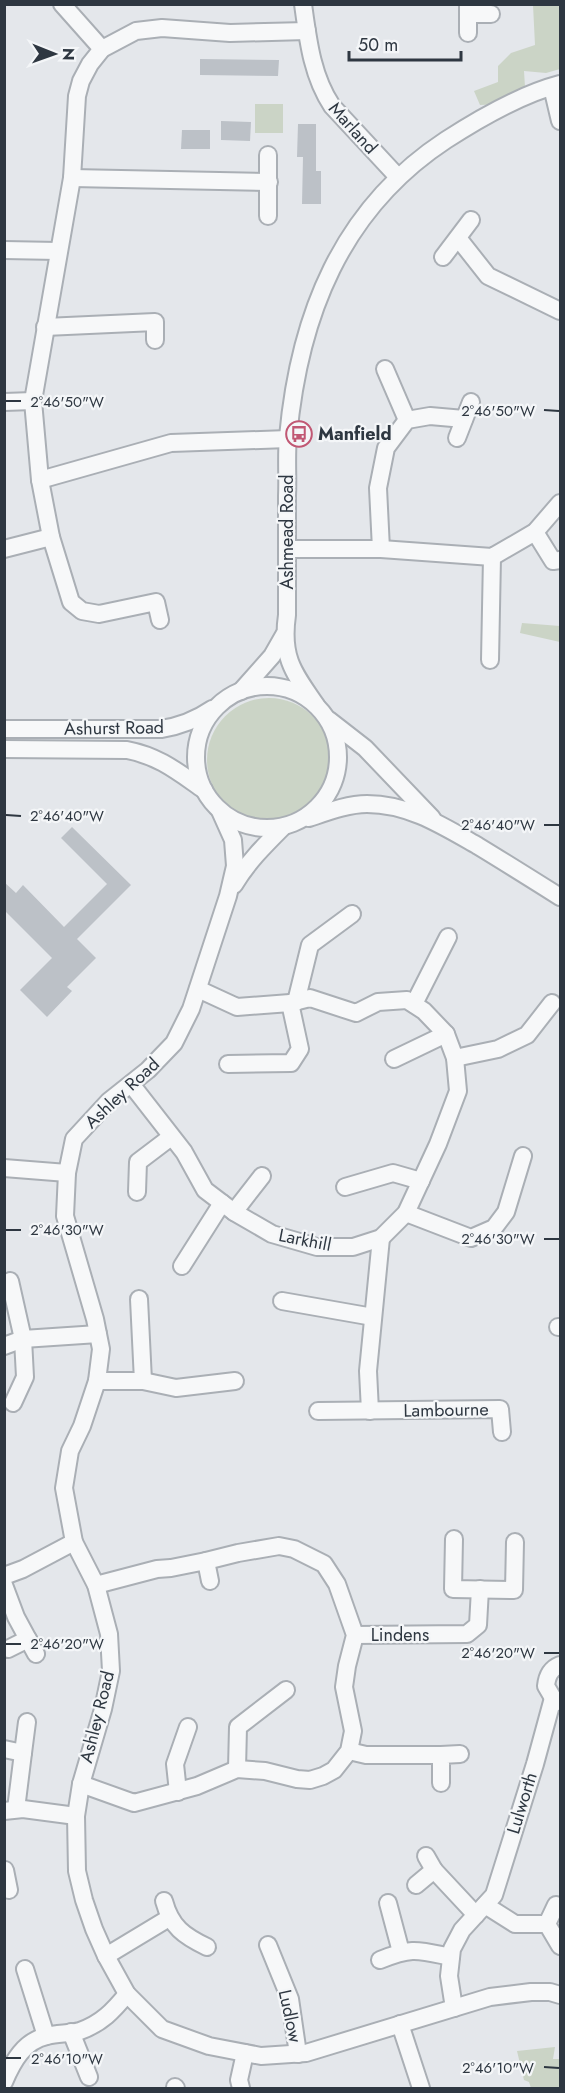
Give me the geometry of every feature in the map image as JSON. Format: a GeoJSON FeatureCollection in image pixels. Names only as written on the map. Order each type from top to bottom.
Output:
{"type":"FeatureCollection","features":[{"type":"Feature","properties":{"kind":"street"},"geometry":{"type":"LineString","coordinates":[[62,4],[102,49]]}},
{"type":"Feature","properties":{"kind":"street","name":"Marland"},"geometry":{"type":"LineString","coordinates":[[303,4],[316,78],[324,95],[397,176]]}},
{"type":"Feature","properties":{"kind":"street"},"geometry":{"type":"LineString","coordinates":[[468,33],[468,9],[491,14]]}},
{"type":"Feature","properties":{"kind":"street"},"geometry":{"type":"LineString","coordinates":[[160,620],[156,602],[99,614],[82,611],[71,602],[51,537],[40,480],[33,401],[58,251],[67,213],[72,177],[77,96],[90,64],[102,49],[136,31],[162,28],[230,33],[307,31]]}},
{"type":"Feature","properties":{"kind":"street"},"geometry":{"type":"LineString","coordinates":[[556,86],[561,121]]}},
{"type":"Feature","properties":{"kind":"street","name":"Ashmead Road"},"geometry":{"type":"LineString","coordinates":[[316,705],[291,665],[284,635],[288,440],[298,363],[308,326],[332,267],[344,246],[397,176],[467,126],[498,110],[556,86]]}},
{"type":"Feature","properties":{"kind":"street"},"geometry":{"type":"LineString","coordinates":[[268,154],[268,216]]}},
{"type":"Feature","properties":{"kind":"street"},"geometry":{"type":"LineString","coordinates":[[72,177],[269,182]]}},
{"type":"Feature","properties":{"kind":"street"},"geometry":{"type":"LineString","coordinates":[[443,257],[471,220]]}},
{"type":"Feature","properties":{"kind":"street"},"geometry":{"type":"LineString","coordinates":[[458,238],[488,276],[561,311]]}},
{"type":"Feature","properties":{"kind":"street"},"geometry":{"type":"LineString","coordinates":[[4,250],[58,251]]}},
{"type":"Feature","properties":{"kind":"street"},"geometry":{"type":"LineString","coordinates":[[45,327],[155,322],[155,340]]}},
{"type":"Feature","properties":{"kind":"street"},"geometry":{"type":"LineString","coordinates":[[385,369],[407,420]]}},
{"type":"Feature","properties":{"kind":"street"},"geometry":{"type":"LineString","coordinates":[[4,402],[33,401]]}},
{"type":"Feature","properties":{"kind":"street"},"geometry":{"type":"LineString","coordinates":[[457,438],[471,402]]}},
{"type":"Feature","properties":{"kind":"street"},"geometry":{"type":"LineString","coordinates":[[381,549],[378,488],[386,448],[407,420],[430,416],[464,419]]}},
{"type":"Feature","properties":{"kind":"street"},"geometry":{"type":"LineString","coordinates":[[40,480],[171,443],[288,440]]}},
{"type":"Feature","properties":{"kind":"street"},"geometry":{"type":"LineString","coordinates":[[287,549],[381,549],[492,557],[535,532],[561,503]]}},
{"type":"Feature","properties":{"kind":"street"},"geometry":{"type":"LineString","coordinates":[[535,532],[553,561],[561,560]]}},
{"type":"Feature","properties":{"kind":"street"},"geometry":{"type":"LineString","coordinates":[[4,549],[51,537]]}},
{"type":"Feature","properties":{"kind":"street"},"geometry":{"type":"LineString","coordinates":[[490,660],[492,557]]}},
{"type":"Feature","properties":{"kind":"street","name":"Ashmead Road"},"geometry":{"type":"LineString","coordinates":[[241,691],[272,656],[284,635]]}},
{"type":"Feature","properties":{"kind":"street"},"geometry":{"type":"LineString","coordinates":[[434,821],[365,748],[300,693],[281,687],[261,686],[241,691],[218,705],[204,724],[197,746],[197,768],[204,790],[220,811],[238,823],[260,829],[282,828],[333,810],[366,804],[409,811],[434,821],[561,897]]}},
{"type":"Feature","properties":{"kind":"street","name":"Ashurst Road"},"geometry":{"type":"LineString","coordinates":[[4,729],[161,729],[177,727],[218,705]]}},
{"type":"Feature","properties":{"kind":"street"},"geometry":{"type":"LineString","coordinates":[[302,820],[320,806],[333,786],[339,764],[337,740],[328,719]]}},
{"type":"Feature","properties":{"kind":"street","name":"Ashurst Road"},"geometry":{"type":"LineString","coordinates":[[4,749],[127,750],[142,753],[161,760],[204,790]]}},
{"type":"Feature","properties":{"kind":"street","name":"Ashley Road"},"geometry":{"type":"LineString","coordinates":[[220,811],[233,840],[235,866],[228,896],[191,1009],[174,1043],[148,1070],[109,1101],[74,1139],[67,1173],[65,1215],[95,1318],[101,1349],[97,1381],[82,1426],[70,1451],[64,1488],[74,1542],[96,1585],[109,1634],[111,1671],[103,1709],[81,1784],[76,1816],[77,1871],[94,1929],[127,1994],[162,2029],[209,2046],[261,2056],[306,2053],[490,1997],[531,1992],[550,1992],[561,1995]]}},
{"type":"Feature","properties":{"kind":"street","name":"Ashley Road"},"geometry":{"type":"LineString","coordinates":[[228,896],[243,870],[282,828]]}},
{"type":"Feature","properties":{"kind":"street"},"geometry":{"type":"LineString","coordinates":[[228,1064],[291,1063],[300,1049],[293,1003],[310,945],[352,914]]}},
{"type":"Feature","properties":{"kind":"street"},"geometry":{"type":"LineString","coordinates":[[198,989],[237,1007],[293,1003],[310,998],[356,1013],[378,1002],[407,1000],[414,1004],[448,937]]}},
{"type":"Feature","properties":{"kind":"street"},"geometry":{"type":"LineString","coordinates":[[455,1058],[498,1049],[527,1035],[552,1003]]}},
{"type":"Feature","properties":{"kind":"street","name":"Larkhill"},"geometry":{"type":"LineString","coordinates":[[131,1084],[184,1152],[205,1190],[228,1207],[272,1234],[317,1247],[353,1247],[381,1238],[406,1212],[438,1144],[458,1090],[455,1058],[446,1034],[414,1004]]}},
{"type":"Feature","properties":{"kind":"street"},"geometry":{"type":"LineString","coordinates":[[394,1059],[446,1034]]}},
{"type":"Feature","properties":{"kind":"street"},"geometry":{"type":"LineString","coordinates":[[137,1192],[138,1162],[171,1137]]}},
{"type":"Feature","properties":{"kind":"street"},"geometry":{"type":"LineString","coordinates":[[406,1212],[471,1238],[494,1228],[506,1212],[523,1156]]}},
{"type":"Feature","properties":{"kind":"street"},"geometry":{"type":"LineString","coordinates":[[4,1168],[67,1173]]}},
{"type":"Feature","properties":{"kind":"street"},"geometry":{"type":"LineString","coordinates":[[345,1187],[393,1173],[421,1181]]}},
{"type":"Feature","properties":{"kind":"street"},"geometry":{"type":"LineString","coordinates":[[182,1266],[228,1207],[262,1176]]}},
{"type":"Feature","properties":{"kind":"street"},"geometry":{"type":"LineString","coordinates":[[370,1411],[368,1371],[381,1238]]}},
{"type":"Feature","properties":{"kind":"street"},"geometry":{"type":"LineString","coordinates":[[10,1281],[23,1339],[25,1377],[13,1403]]}},
{"type":"Feature","properties":{"kind":"street"},"geometry":{"type":"LineString","coordinates":[[139,1299],[143,1381]]}},
{"type":"Feature","properties":{"kind":"street"},"geometry":{"type":"LineString","coordinates":[[282,1301],[373,1317]]}},
{"type":"Feature","properties":{"kind":"street"},"geometry":{"type":"LineString","coordinates":[[4,1346],[23,1339],[98,1334]]}},
{"type":"Feature","properties":{"kind":"street"},"geometry":{"type":"LineString","coordinates":[[97,1381],[143,1381],[176,1388],[235,1381]]}},
{"type":"Feature","properties":{"kind":"street","name":"Lambourne"},"geometry":{"type":"LineString","coordinates":[[318,1411],[500,1409],[502,1432]]}},
{"type":"Feature","properties":{"kind":"street"},"geometry":{"type":"LineString","coordinates":[[454,1539],[453,1588],[514,1590],[515,1542]]}},
{"type":"Feature","properties":{"kind":"street"},"geometry":{"type":"LineString","coordinates":[[4,1576],[23,1569],[74,1542]]}},
{"type":"Feature","properties":{"kind":"street","name":"Lindens"},"geometry":{"type":"LineString","coordinates":[[96,1585],[157,1569],[279,1546],[294,1549],[324,1564],[337,1584],[355,1635],[344,1687],[353,1731],[349,1751]]}},
{"type":"Feature","properties":{"kind":"street"},"geometry":{"type":"LineString","coordinates":[[206,1561],[210,1581]]}},
{"type":"Feature","properties":{"kind":"street"},"geometry":{"type":"LineString","coordinates":[[4,1585],[16,1617],[36,1654]]}},
{"type":"Feature","properties":{"kind":"street","name":"Lindens"},"geometry":{"type":"LineString","coordinates":[[355,1635],[467,1634],[478,1625],[480,1589]]}},
{"type":"Feature","properties":{"kind":"street"},"geometry":{"type":"LineString","coordinates":[[8,1648],[28,1639]]}},
{"type":"Feature","properties":{"kind":"street","name":"Lulworth"},"geometry":{"type":"LineString","coordinates":[[454,2008],[449,1976],[452,1949],[462,1930],[494,1895],[557,1700],[549,1692],[546,1680],[553,1668],[561,1665]]}},
{"type":"Feature","properties":{"kind":"street"},"geometry":{"type":"LineString","coordinates":[[237,1769],[238,1727],[286,1690]]}},
{"type":"Feature","properties":{"kind":"street"},"geometry":{"type":"LineString","coordinates":[[27,1722],[23,1753],[10,1810],[76,1816]]}},
{"type":"Feature","properties":{"kind":"street"},"geometry":{"type":"LineString","coordinates":[[178,1792],[175,1764],[188,1727]]}},
{"type":"Feature","properties":{"kind":"street"},"geometry":{"type":"LineString","coordinates":[[4,1749],[23,1753]]}},
{"type":"Feature","properties":{"kind":"street"},"geometry":{"type":"LineString","coordinates":[[81,1784],[134,1803],[178,1792],[237,1769],[265,1771],[310,1780],[334,1770],[349,1751],[366,1755],[460,1754]]}},
{"type":"Feature","properties":{"kind":"street"},"geometry":{"type":"LineString","coordinates":[[441,1755],[441,1783]]}},
{"type":"Feature","properties":{"kind":"street"},"geometry":{"type":"LineString","coordinates":[[416,1885],[430,1863],[480,1910],[515,1924],[547,1924]]}},
{"type":"Feature","properties":{"kind":"street"},"geometry":{"type":"LineString","coordinates":[[5,1868],[9,1890]]}},
{"type":"Feature","properties":{"kind":"street"},"geometry":{"type":"LineString","coordinates":[[164,1901],[169,1918],[189,1938],[207,1947]]}},
{"type":"Feature","properties":{"kind":"street"},"geometry":{"type":"LineString","coordinates":[[388,1904],[401,1952]]}},
{"type":"Feature","properties":{"kind":"street"},"geometry":{"type":"LineString","coordinates":[[547,1924],[556,1905]]}},
{"type":"Feature","properties":{"kind":"street"},"geometry":{"type":"LineString","coordinates":[[106,1956],[169,1918]]}},
{"type":"Feature","properties":{"kind":"street"},"geometry":{"type":"LineString","coordinates":[[547,1924],[561,1946]]}},
{"type":"Feature","properties":{"kind":"street","name":"Ludlow"},"geometry":{"type":"LineString","coordinates":[[268,1945],[290,1999],[298,2054]]}},
{"type":"Feature","properties":{"kind":"street"},"geometry":{"type":"LineString","coordinates":[[380,1960],[414,1949],[451,1957]]}},
{"type":"Feature","properties":{"kind":"street"},"geometry":{"type":"LineString","coordinates":[[25,1969],[46,2036]]}},
{"type":"Feature","properties":{"kind":"street"},"geometry":{"type":"LineString","coordinates":[[15,1993],[31,1989]]}},
{"type":"Feature","properties":{"kind":"street"},"geometry":{"type":"LineString","coordinates":[[4,2082],[26,2044],[46,2036],[79,2031],[110,2015],[127,1994]]}},
{"type":"Feature","properties":{"kind":"street"},"geometry":{"type":"LineString","coordinates":[[400,2024],[421,2088]]}},
{"type":"Feature","properties":{"kind":"street"},"geometry":{"type":"LineString","coordinates":[[71,2032],[91,2082]]}},
{"type":"Feature","properties":{"kind":"street"},"geometry":{"type":"LineString","coordinates":[[241,2088],[239,2080],[245,2053]]}},
{"type":"Feature","properties":{"kind":"green space"},"geometry":{"type":"Polygon","coordinates":[[[533,5],[560,5],[560,69],[546,73],[524,71],[525,87],[503,104],[480,105],[474,91],[498,82],[498,66],[511,53],[535,45],[533,5]]]}},
{"type":"Feature","properties":{"kind":"green space"},"geometry":{"type":"Polygon","coordinates":[[[255,104],[283,104],[283,133],[255,133],[255,104]]]}},
{"type":"Feature","properties":{"kind":"green space"},"geometry":{"type":"Polygon","coordinates":[[[522,623],[560,626],[560,642],[520,633],[522,623]]]}},
{"type":"Feature","properties":{"kind":"green space"},"geometry":{"type":"Polygon","coordinates":[[[269,698],[293,703],[304,708],[313,716],[321,725],[326,736],[331,760],[326,784],[321,795],[313,804],[304,812],[293,817],[269,822],[245,817],[234,812],[225,804],[217,795],[212,784],[207,760],[212,736],[217,725],[225,716],[234,708],[245,703],[269,698]]]}},
{"type":"Feature","properties":{"kind":"green space"},"geometry":{"type":"Polygon","coordinates":[[[555,2047],[553,2059],[560,2059],[560,2088],[531,2088],[529,2082],[524,2080],[517,2051],[555,2047]]]}},
{"type":"Feature","properties":{"kind":"building"},"geometry":{"type":"Polygon","coordinates":[[[200,59],[279,60],[278,76],[200,75],[200,59]]]}},
{"type":"Feature","properties":{"kind":"building"},"geometry":{"type":"Polygon","coordinates":[[[221,121],[251,122],[250,141],[221,140],[221,121]]]}},
{"type":"Feature","properties":{"kind":"building"},"geometry":{"type":"Polygon","coordinates":[[[298,124],[316,124],[316,171],[321,171],[321,204],[302,204],[303,157],[297,157],[298,124]]]}},
{"type":"Feature","properties":{"kind":"building"},"geometry":{"type":"Polygon","coordinates":[[[182,130],[210,130],[210,149],[181,149],[182,130]]]}},
{"type":"Feature","properties":{"kind":"building"},"geometry":{"type":"Polygon","coordinates":[[[72,827],[131,885],[77,939],[96,958],[67,987],[72,991],[47,1017],[20,990],[52,958],[4,910],[4,882],[16,893],[23,885],[64,927],[107,884],[61,838],[72,827]]]}},
{"type":"Feature","properties":{"kind":"place","name":"Manfield"},"geometry":{"type":"Point","coordinates":[299,434]}}]}
